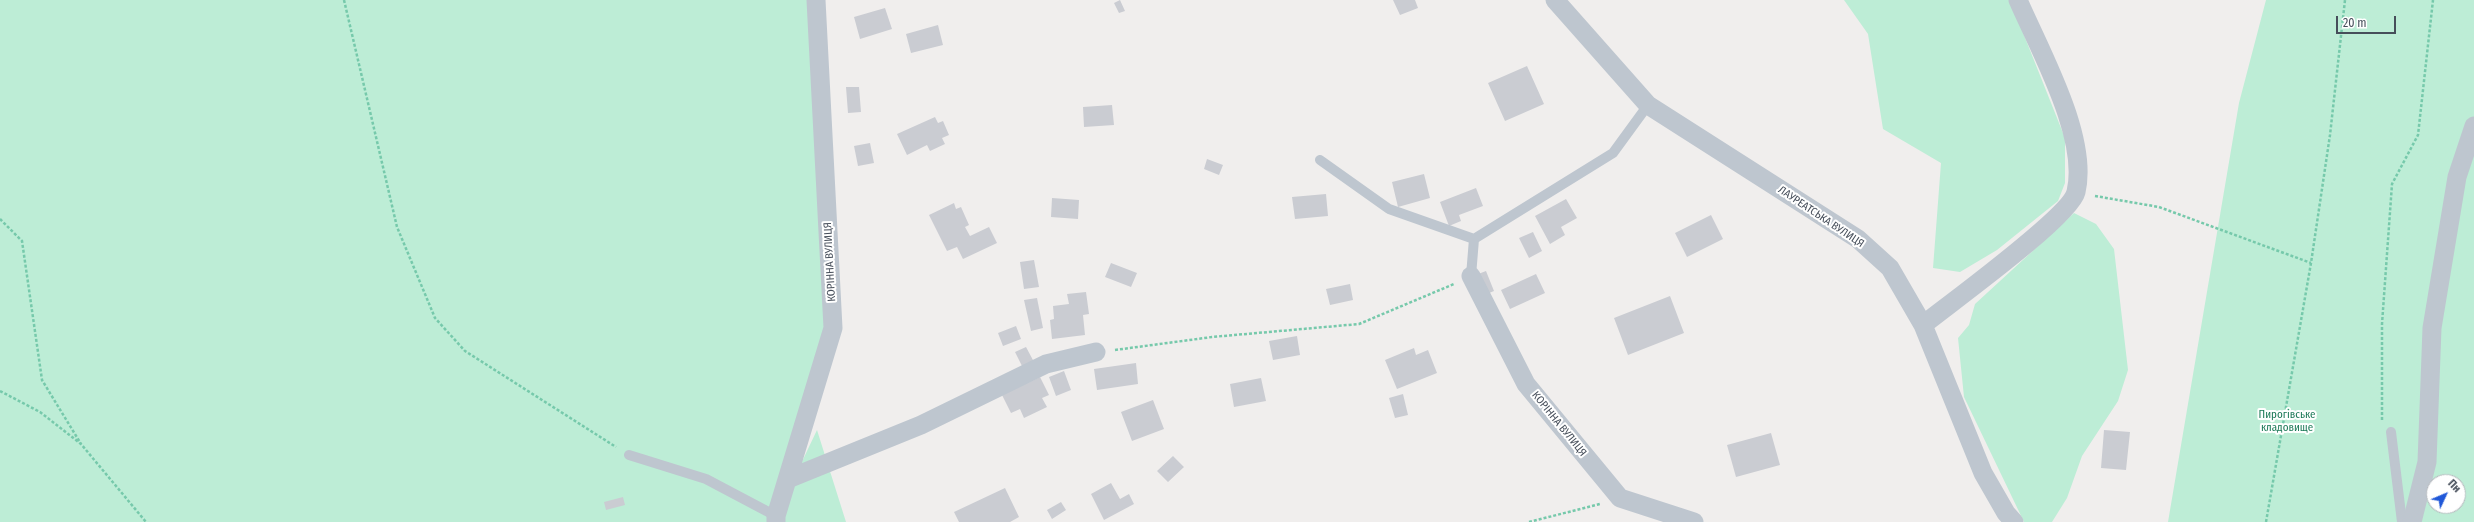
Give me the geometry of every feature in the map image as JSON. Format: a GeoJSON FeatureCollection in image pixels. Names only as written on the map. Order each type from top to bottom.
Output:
{"type":"FeatureCollection","features":[{"type":"Feature","properties":{"kind":"street","name":"КОРІННА ВУЛИЦЯ"},"geometry":{"type":"LineString","coordinates":[[778,520],[788,479],[833,328],[816,0]]}},
{"type":"Feature","properties":{"kind":"street","name":"ЛАУРЕАТСЬКА ВУЛИЦЯ"},"geometry":{"type":"LineString","coordinates":[[1555,0],[1648,105],[1858,239],[1890,268],[1923,324],[1983,473],[2005,519]]}},
{"type":"Feature","properties":{"kind":"street"},"geometry":{"type":"LineString","coordinates":[[1923,324],[2032,239],[2066,210],[2076,193],[2078,157],[2067,113],[2018,0]]}},
{"type":"Feature","properties":{"kind":"street"},"geometry":{"type":"LineString","coordinates":[[2412,522],[2427,462],[2432,328],[2457,177],[2474,126]]}},
{"type":"Feature","properties":{"kind":"street","name":"КОРІННА ВУЛИЦЯ"},"geometry":{"type":"LineString","coordinates":[[1471,276],[1526,384],[1620,498]]}},
{"type":"Feature","properties":{"kind":"street"},"geometry":{"type":"LineString","coordinates":[[788,479],[921,425],[1046,364],[1096,352]]}},
{"type":"Feature","properties":{"kind":"street"},"geometry":{"type":"LineString","coordinates":[[1620,498],[1694,522]]}},
{"type":"Feature","properties":{"kind":"lane"},"geometry":{"type":"LineString","coordinates":[[1474,239],[1613,153],[1648,105]]}},
{"type":"Feature","properties":{"kind":"lane"},"geometry":{"type":"LineString","coordinates":[[1320,160],[1389,209],[1474,239]]}},
{"type":"Feature","properties":{"kind":"lane"},"geometry":{"type":"LineString","coordinates":[[1471,276],[1474,239]]}},
{"type":"Feature","properties":{"kind":"lane"},"geometry":{"type":"LineString","coordinates":[[2391,432],[2402,522]]}},
{"type":"Feature","properties":{"kind":"lane"},"geometry":{"type":"LineString","coordinates":[[629,455],[706,478],[778,520]]}},
{"type":"Feature","properties":{"kind":"path"},"geometry":{"type":"LineString","coordinates":[[344,0],[397,227],[435,318],[465,350],[629,455]]}},
{"type":"Feature","properties":{"kind":"path"},"geometry":{"type":"LineString","coordinates":[[2266,522],[2311,263],[2330,135],[2345,0]]}},
{"type":"Feature","properties":{"kind":"path"},"geometry":{"type":"LineString","coordinates":[[2391,432],[2382,421],[2382,324],[2392,184],[2418,135],[2433,0]]}},
{"type":"Feature","properties":{"kind":"path"},"geometry":{"type":"LineString","coordinates":[[2076,193],[2159,207],[2311,263]]}},
{"type":"Feature","properties":{"kind":"path"},"geometry":{"type":"LineString","coordinates":[[0,219],[22,241],[42,380],[81,444],[146,522]]}},
{"type":"Feature","properties":{"kind":"path"},"geometry":{"type":"LineString","coordinates":[[1096,352],[1212,337],[1359,324],[1471,276]]}},
{"type":"Feature","properties":{"kind":"path"},"geometry":{"type":"LineString","coordinates":[[0,392],[40,412],[81,444]]}},
{"type":"Feature","properties":{"kind":"path"},"geometry":{"type":"LineString","coordinates":[[1529,522],[1620,498]]}},
{"type":"Feature","properties":{"kind":"green space"},"geometry":{"type":"Polygon","coordinates":[[[0,0],[816,0],[833,328],[778,512],[817,430],[846,522],[0,522],[0,0]]]}},
{"type":"Feature","properties":{"kind":"green space"},"geometry":{"type":"Polygon","coordinates":[[[1844,0],[2010,0],[2065,138],[2065,183],[2058,201],[1997,250],[1960,272],[1933,268],[1941,163],[1883,129],[1868,34],[1844,0]]]}},
{"type":"Feature","properties":{"kind":"green space","name":"Пирогівське кладовище"},"geometry":{"type":"Polygon","coordinates":[[[2266,0],[2474,0],[2474,522],[2168,522],[2239,103],[2266,0]]]}},
{"type":"Feature","properties":{"kind":"green space"},"geometry":{"type":"Polygon","coordinates":[[[2074,213],[2096,224],[2114,249],[2128,370],[2118,401],[2082,456],[2067,498],[2052,522],[2024,522],[1964,397],[1958,338],[1969,325],[1975,304],[2074,213]]]}},
{"type":"Feature","properties":{"kind":"building"},"geometry":{"type":"Polygon","coordinates":[[[1120,0],[1125,11],[1119,13],[1114,3],[1120,0]]]}},
{"type":"Feature","properties":{"kind":"building"},"geometry":{"type":"Polygon","coordinates":[[[1393,0],[1415,0],[1418,8],[1400,15],[1393,0]]]}},
{"type":"Feature","properties":{"kind":"building"},"geometry":{"type":"Polygon","coordinates":[[[885,8],[892,29],[860,39],[854,17],[885,8]]]}},
{"type":"Feature","properties":{"kind":"building"},"geometry":{"type":"Polygon","coordinates":[[[938,25],[943,45],[911,53],[906,34],[938,25]]]}},
{"type":"Feature","properties":{"kind":"building"},"geometry":{"type":"Polygon","coordinates":[[[1527,66],[1544,104],[1505,121],[1488,83],[1527,66]]]}},
{"type":"Feature","properties":{"kind":"building"},"geometry":{"type":"Polygon","coordinates":[[[846,87],[859,87],[861,112],[848,113],[846,87]]]}},
{"type":"Feature","properties":{"kind":"building"},"geometry":{"type":"Polygon","coordinates":[[[1112,105],[1114,125],[1084,127],[1083,107],[1112,105]]]}},
{"type":"Feature","properties":{"kind":"building"},"geometry":{"type":"Polygon","coordinates":[[[935,117],[938,123],[943,121],[949,135],[942,138],[945,144],[930,151],[927,145],[907,155],[897,134],[935,117]]]}},
{"type":"Feature","properties":{"kind":"building"},"geometry":{"type":"Polygon","coordinates":[[[870,143],[874,163],[858,166],[854,146],[870,143]]]}},
{"type":"Feature","properties":{"kind":"building"},"geometry":{"type":"Polygon","coordinates":[[[1207,159],[1223,165],[1219,175],[1204,169],[1207,159]]]}},
{"type":"Feature","properties":{"kind":"building"},"geometry":{"type":"Polygon","coordinates":[[[1424,174],[1430,198],[1398,207],[1392,182],[1424,174]]]}},
{"type":"Feature","properties":{"kind":"building"},"geometry":{"type":"Polygon","coordinates":[[[1476,188],[1483,206],[1459,215],[1461,221],[1449,226],[1440,202],[1476,188]]]}},
{"type":"Feature","properties":{"kind":"building"},"geometry":{"type":"Polygon","coordinates":[[[1326,194],[1328,216],[1295,219],[1292,197],[1326,194]]]}},
{"type":"Feature","properties":{"kind":"building"},"geometry":{"type":"Polygon","coordinates":[[[1052,198],[1079,200],[1078,219],[1051,217],[1052,198]]]}},
{"type":"Feature","properties":{"kind":"building"},"geometry":{"type":"Polygon","coordinates":[[[1566,199],[1577,218],[1561,227],[1565,235],[1550,244],[1535,216],[1566,199]]]}},
{"type":"Feature","properties":{"kind":"building"},"geometry":{"type":"Polygon","coordinates":[[[954,203],[956,209],[961,207],[969,225],[965,227],[970,236],[989,227],[997,243],[963,259],[957,247],[947,251],[929,215],[954,203]]]}},
{"type":"Feature","properties":{"kind":"building"},"geometry":{"type":"Polygon","coordinates":[[[1711,215],[1723,239],[1687,257],[1675,233],[1711,215]]]}},
{"type":"Feature","properties":{"kind":"building"},"geometry":{"type":"Polygon","coordinates":[[[1533,232],[1542,251],[1529,258],[1519,238],[1533,232]]]}},
{"type":"Feature","properties":{"kind":"building"},"geometry":{"type":"Polygon","coordinates":[[[1034,260],[1039,287],[1024,289],[1020,262],[1034,260]]]}},
{"type":"Feature","properties":{"kind":"building"},"geometry":{"type":"Polygon","coordinates":[[[1111,263],[1137,273],[1131,287],[1105,277],[1111,263]]]}},
{"type":"Feature","properties":{"kind":"building"},"geometry":{"type":"Polygon","coordinates":[[[1486,271],[1494,291],[1482,296],[1473,276],[1486,271]]]}},
{"type":"Feature","properties":{"kind":"building"},"geometry":{"type":"Polygon","coordinates":[[[1536,274],[1545,293],[1510,309],[1501,290],[1536,274]]]}},
{"type":"Feature","properties":{"kind":"building"},"geometry":{"type":"Polygon","coordinates":[[[1350,284],[1353,300],[1330,305],[1326,289],[1350,284]]]}},
{"type":"Feature","properties":{"kind":"building"},"geometry":{"type":"Polygon","coordinates":[[[1086,292],[1089,314],[1083,315],[1085,335],[1052,339],[1050,320],[1054,319],[1053,306],[1069,304],[1067,294],[1086,292]]]}},
{"type":"Feature","properties":{"kind":"building"},"geometry":{"type":"Polygon","coordinates":[[[1670,296],[1684,333],[1628,355],[1614,318],[1670,296]]]}},
{"type":"Feature","properties":{"kind":"building"},"geometry":{"type":"Polygon","coordinates":[[[1037,298],[1043,328],[1031,331],[1024,300],[1037,298]]]}},
{"type":"Feature","properties":{"kind":"building"},"geometry":{"type":"Polygon","coordinates":[[[1016,326],[1021,339],[1003,346],[998,333],[1016,326]]]}},
{"type":"Feature","properties":{"kind":"building"},"geometry":{"type":"Polygon","coordinates":[[[1297,336],[1300,355],[1273,360],[1269,341],[1297,336]]]}},
{"type":"Feature","properties":{"kind":"building"},"geometry":{"type":"Polygon","coordinates":[[[1026,347],[1034,362],[1023,368],[1015,352],[1026,347]]]}},
{"type":"Feature","properties":{"kind":"building"},"geometry":{"type":"Polygon","coordinates":[[[1414,348],[1416,355],[1428,350],[1437,373],[1397,389],[1385,360],[1414,348]]]}},
{"type":"Feature","properties":{"kind":"building"},"geometry":{"type":"Polygon","coordinates":[[[1136,363],[1138,384],[1097,390],[1094,369],[1136,363]]]}},
{"type":"Feature","properties":{"kind":"building"},"geometry":{"type":"Polygon","coordinates":[[[1064,371],[1071,390],[1056,396],[1049,377],[1064,371]]]}},
{"type":"Feature","properties":{"kind":"building"},"geometry":{"type":"Polygon","coordinates":[[[1040,377],[1049,395],[1042,398],[1047,407],[1024,418],[1020,409],[1011,413],[1002,395],[1040,377]]]}},
{"type":"Feature","properties":{"kind":"building"},"geometry":{"type":"Polygon","coordinates":[[[1261,378],[1266,401],[1234,407],[1230,384],[1261,378]]]}},
{"type":"Feature","properties":{"kind":"building"},"geometry":{"type":"Polygon","coordinates":[[[1403,394],[1408,415],[1395,418],[1389,398],[1403,394]]]}},
{"type":"Feature","properties":{"kind":"building"},"geometry":{"type":"Polygon","coordinates":[[[1153,400],[1164,429],[1132,441],[1121,412],[1153,400]]]}},
{"type":"Feature","properties":{"kind":"building"},"geometry":{"type":"Polygon","coordinates":[[[2104,430],[2130,432],[2126,470],[2101,468],[2104,430]]]}},
{"type":"Feature","properties":{"kind":"building"},"geometry":{"type":"Polygon","coordinates":[[[1771,433],[1780,465],[1736,477],[1727,445],[1771,433]]]}},
{"type":"Feature","properties":{"kind":"building"},"geometry":{"type":"Polygon","coordinates":[[[1173,456],[1184,467],[1168,482],[1157,471],[1173,456]]]}},
{"type":"Feature","properties":{"kind":"building"},"geometry":{"type":"Polygon","coordinates":[[[1111,483],[1120,499],[1129,494],[1134,504],[1104,520],[1091,494],[1111,483]]]}},
{"type":"Feature","properties":{"kind":"building"},"geometry":{"type":"Polygon","coordinates":[[[1005,488],[1019,517],[1010,522],[959,522],[954,512],[1005,488]]]}},
{"type":"Feature","properties":{"kind":"building"},"geometry":{"type":"Polygon","coordinates":[[[623,497],[625,505],[606,510],[604,502],[623,497]]]}},
{"type":"Feature","properties":{"kind":"building"},"geometry":{"type":"Polygon","coordinates":[[[1061,502],[1066,510],[1052,519],[1047,510],[1061,502]]]}}]}
